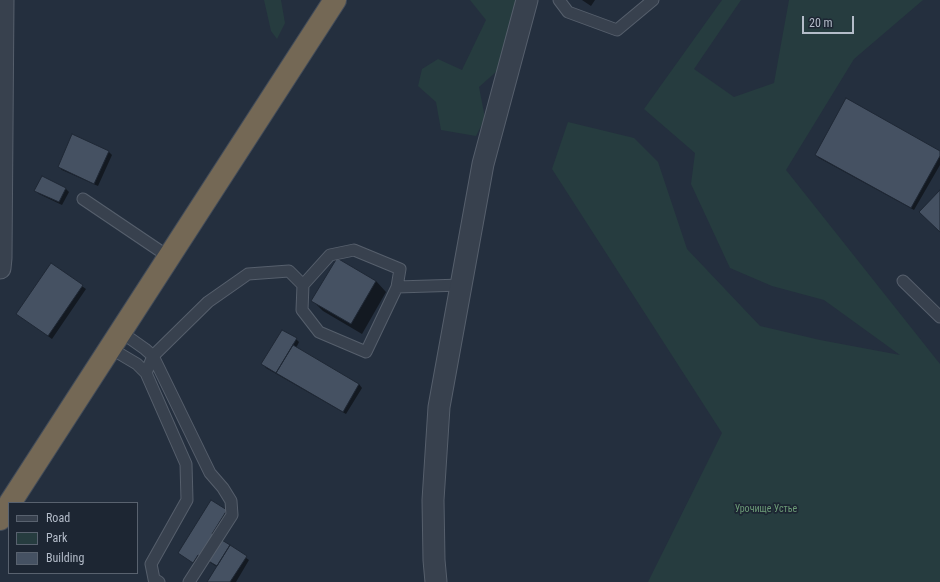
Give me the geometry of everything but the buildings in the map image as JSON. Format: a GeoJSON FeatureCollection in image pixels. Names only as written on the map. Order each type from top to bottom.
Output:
{"type":"FeatureCollection","features":[{"type":"Feature","properties":{"kind":"highway"},"geometry":{"type":"LineString","coordinates":[[11,502],[335,0]]}},
{"type":"Feature","properties":{"kind":"highway"},"geometry":{"type":"LineString","coordinates":[[0,519],[8,507]]}},
{"type":"Feature","properties":{"kind":"street"},"geometry":{"type":"LineString","coordinates":[[0,268],[3,0]]}},
{"type":"Feature","properties":{"kind":"street"},"geometry":{"type":"LineString","coordinates":[[436,582],[433,500],[440,407],[483,164],[527,0]]}},
{"type":"Feature","properties":{"kind":"lane"},"geometry":{"type":"LineString","coordinates":[[559,0],[568,12],[617,30],[652,0]]}},
{"type":"Feature","properties":{"kind":"lane"},"geometry":{"type":"LineString","coordinates":[[83,199],[169,257]]}},
{"type":"Feature","properties":{"kind":"lane"},"geometry":{"type":"LineString","coordinates":[[354,250],[400,269],[397,287],[366,352],[319,332],[302,310],[303,285],[330,255],[354,250]]}},
{"type":"Feature","properties":{"kind":"lane"},"geometry":{"type":"LineString","coordinates":[[146,373],[153,356],[208,302],[248,274],[289,270],[303,285]]}},
{"type":"Feature","properties":{"kind":"lane"},"geometry":{"type":"LineString","coordinates":[[903,281],[940,317]]}},
{"type":"Feature","properties":{"kind":"lane"},"geometry":{"type":"LineString","coordinates":[[397,287],[462,285]]}},
{"type":"Feature","properties":{"kind":"lane"},"geometry":{"type":"LineString","coordinates":[[116,340],[145,349],[153,356],[210,473],[223,488],[231,501],[232,515],[189,582]]}},
{"type":"Feature","properties":{"kind":"lane"},"geometry":{"type":"LineString","coordinates":[[116,340],[146,373],[186,464],[187,500],[151,564],[154,579],[159,582]]}},
{"type":"Feature","properties":{"kind":"green space"},"geometry":{"type":"Polygon","coordinates":[[[264,0],[281,0],[285,23],[277,39],[271,31],[264,0]]]}},
{"type":"Feature","properties":{"kind":"green space"},"geometry":{"type":"Polygon","coordinates":[[[470,0],[516,0],[511,30],[497,71],[479,87],[485,118],[476,136],[441,130],[436,102],[418,86],[422,69],[438,59],[462,70],[486,20],[470,0]]]}},
{"type":"Feature","properties":{"kind":"green space","name":"Урочище Устье"},"geometry":{"type":"Polygon","coordinates":[[[722,0],[741,0],[694,69],[734,97],[774,83],[789,0],[923,0],[854,59],[786,170],[940,364],[940,582],[648,582],[722,433],[552,169],[568,122],[634,138],[658,162],[687,249],[760,326],[820,340],[900,355],[824,300],[772,286],[730,268],[691,184],[695,153],[644,109],[722,0]]]}}]}
